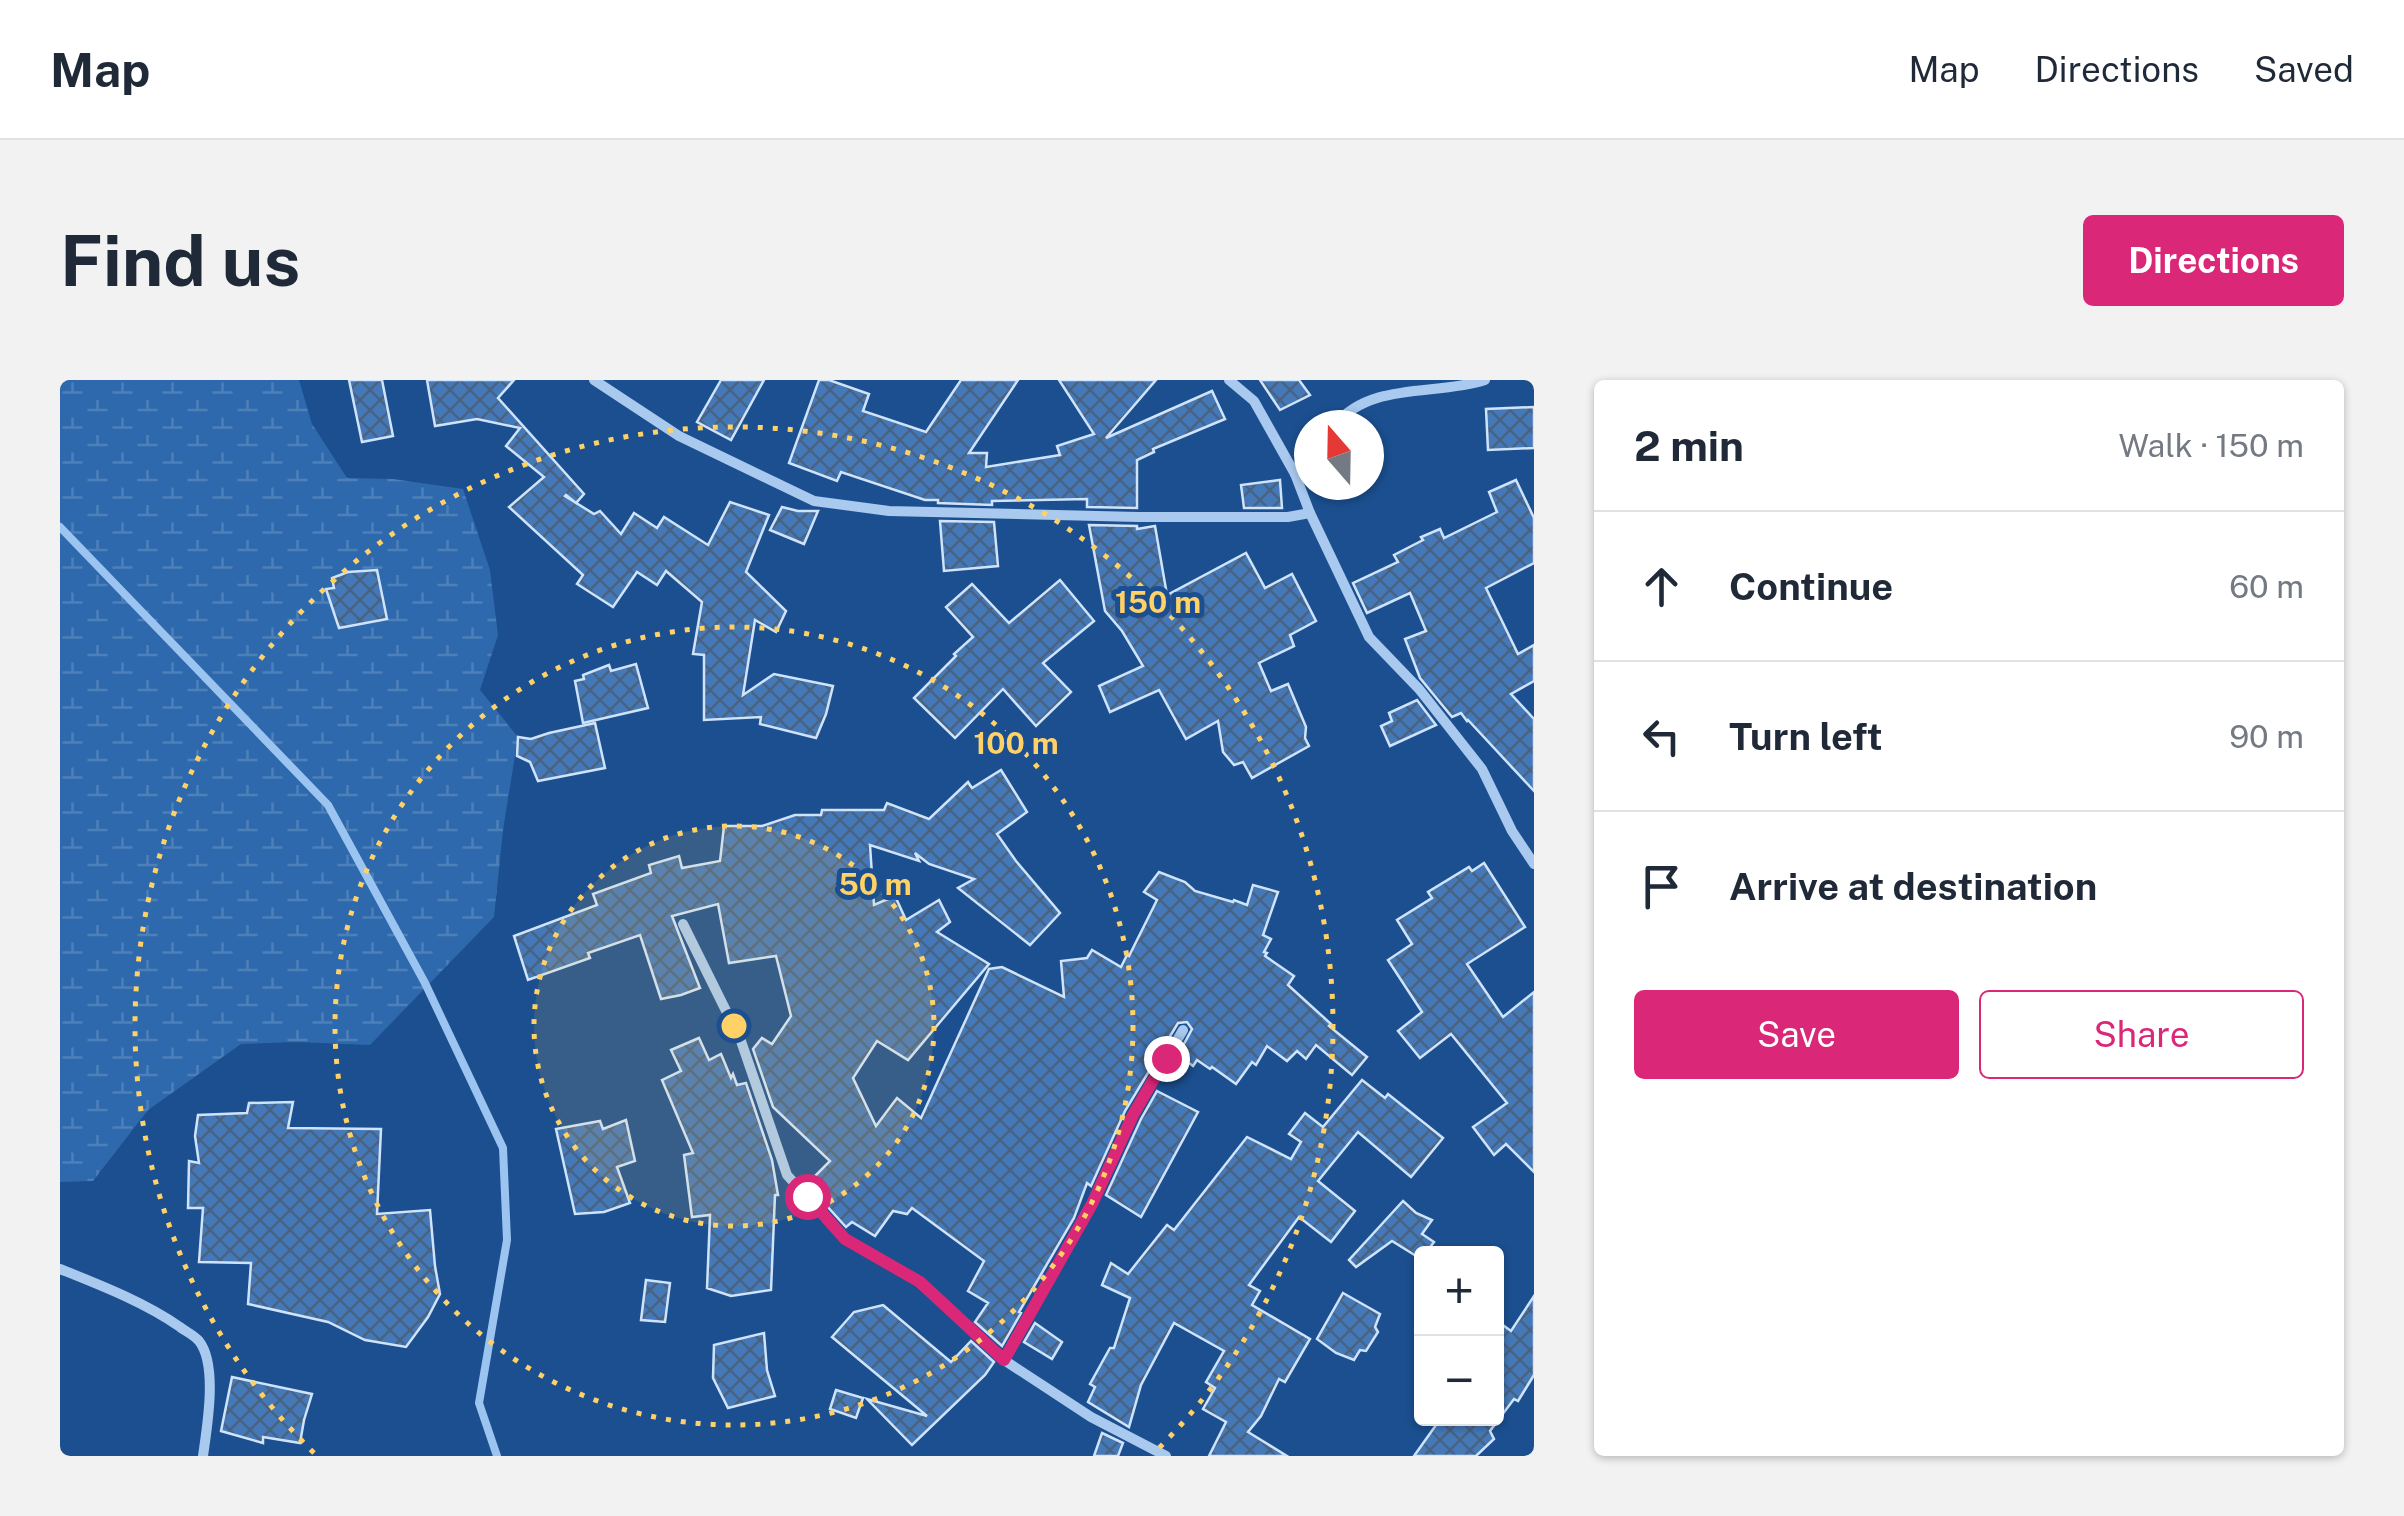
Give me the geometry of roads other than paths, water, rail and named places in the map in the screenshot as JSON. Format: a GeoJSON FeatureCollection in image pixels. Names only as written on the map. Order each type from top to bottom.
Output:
{"type":"FeatureCollection","features":[{"type":"Feature","properties":{"kind":"street"},"geometry":{"type":"LineString","coordinates":[[594,380],[679,436],[814,501],[927,512],[1194,517],[1288,517],[1310,513]]}},
{"type":"Feature","properties":{"kind":"street"},"geometry":{"type":"LineString","coordinates":[[1230,380],[1254,401],[1294,472]]}},
{"type":"Feature","properties":{"kind":"street"},"geometry":{"type":"LineString","coordinates":[[1353,410],[1372,399],[1485,380]]}},
{"type":"Feature","properties":{"kind":"street"},"geometry":{"type":"LineString","coordinates":[[1305,500],[1370,637],[1420,689],[1482,769],[1512,831],[1534,864]]}},
{"type":"Feature","properties":{"kind":"street"},"geometry":{"type":"LineString","coordinates":[[683,924],[741,1041],[788,1175],[845,1239],[920,1282],[1004,1360],[1090,1416],[1166,1456]]}},
{"type":"Feature","properties":{"kind":"street"},"geometry":{"type":"LineString","coordinates":[[1004,1360],[1092,1204],[1133,1115],[1183,1030]]}},
{"type":"Feature","properties":{"kind":"street"},"geometry":{"type":"LineString","coordinates":[[60,1269],[161,1314],[199,1341],[209,1375],[203,1456]]}},
{"type":"Feature","properties":{"kind":"waterway"},"geometry":{"type":"LineString","coordinates":[[60,527],[328,805],[425,983],[503,1148],[507,1240],[479,1403],[497,1456]]}}]}
